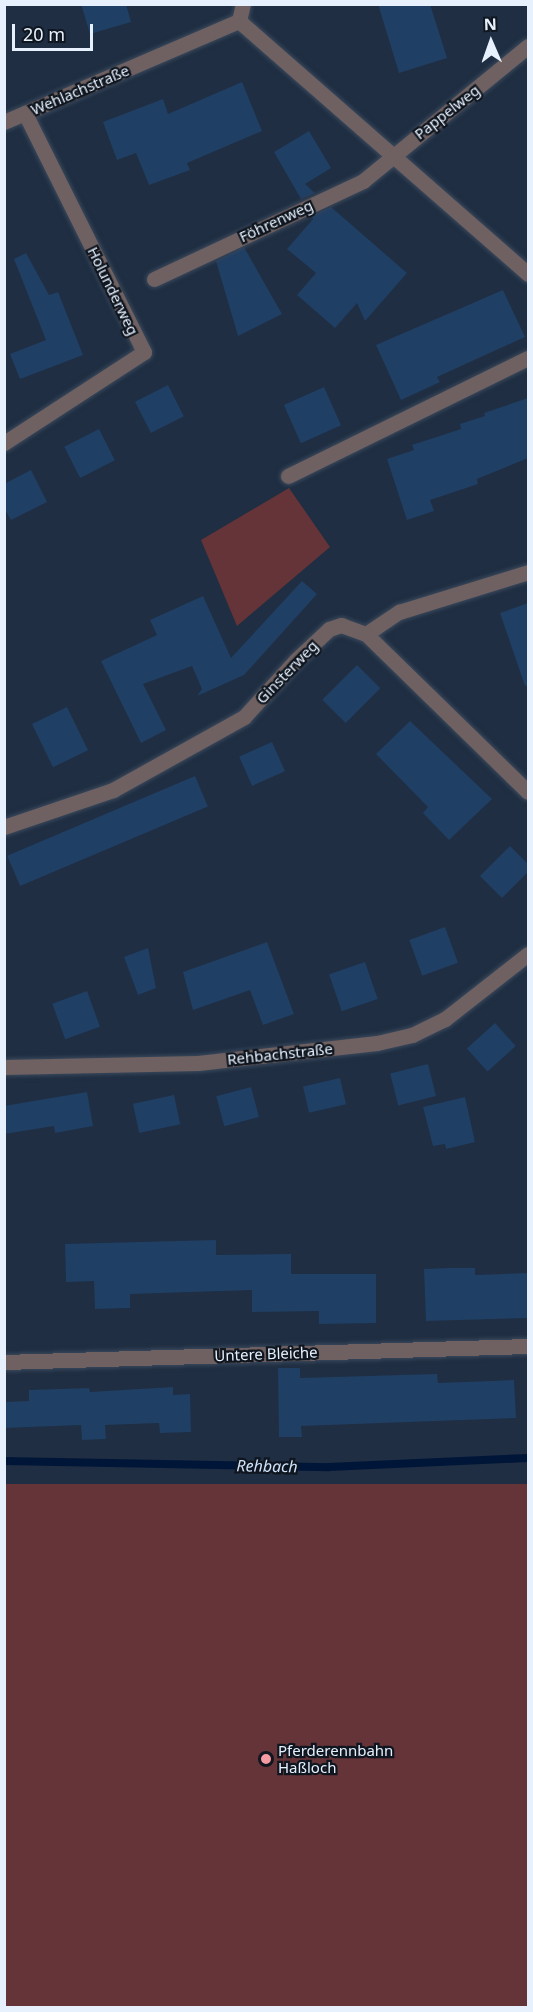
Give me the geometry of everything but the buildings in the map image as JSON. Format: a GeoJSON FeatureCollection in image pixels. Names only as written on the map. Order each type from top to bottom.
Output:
{"type":"FeatureCollection","features":[{"type":"Feature","properties":{"kind":"street"},"geometry":{"type":"LineString","coordinates":[[243,4],[239,21],[528,274]]}},
{"type":"Feature","properties":{"kind":"street","name":"Wehlachstraße"},"geometry":{"type":"LineString","coordinates":[[4,122],[239,21]]}},
{"type":"Feature","properties":{"kind":"street","name":"Pappelweg"},"geometry":{"type":"LineString","coordinates":[[393,155],[528,45]]}},
{"type":"Feature","properties":{"kind":"street","name":"Holunderweg"},"geometry":{"type":"LineString","coordinates":[[4,443],[144,352],[25,113]]}},
{"type":"Feature","properties":{"kind":"street","name":"Föhrenweg"},"geometry":{"type":"LineString","coordinates":[[154,279],[363,181],[393,155]]}},
{"type":"Feature","properties":{"kind":"street"},"geometry":{"type":"LineString","coordinates":[[288,476],[528,358]]}},
{"type":"Feature","properties":{"kind":"street"},"geometry":{"type":"LineString","coordinates":[[366,634],[399,612],[528,572]]}},
{"type":"Feature","properties":{"kind":"street","name":"Ginsterweg"},"geometry":{"type":"LineString","coordinates":[[4,827],[113,790],[244,717],[329,629],[341,625],[366,634],[528,792]]}},
{"type":"Feature","properties":{"kind":"street","name":"Rehbachstraße"},"geometry":{"type":"LineString","coordinates":[[4,1067],[198,1063],[377,1043],[412,1035],[444,1019],[528,954]]}},
{"type":"Feature","properties":{"kind":"street","name":"Untere Bleiche"},"geometry":{"type":"LineString","coordinates":[[4,1362],[528,1346]]}},
{"type":"Feature","properties":{"kind":"shaded area"},"geometry":{"type":"Polygon","coordinates":[[[289,488],[330,547],[237,626],[201,540],[289,488]]]}},
{"type":"Feature","properties":{"kind":"shaded area","name":"Pferderennbahn Haßloch"},"geometry":{"type":"Polygon","coordinates":[[[4,1484],[528,1484],[528,2007],[4,2007],[4,1484]]]}},
{"type":"Feature","properties":{"kind":"waterway","name":"Rehbach"},"geometry":{"type":"LineString","coordinates":[[4,1461],[329,1467],[528,1458]]}},
{"type":"Feature","properties":{"kind":"place","name":"Pferderennbahn Haßloch"},"geometry":{"type":"Point","coordinates":[266,1759]}}]}
